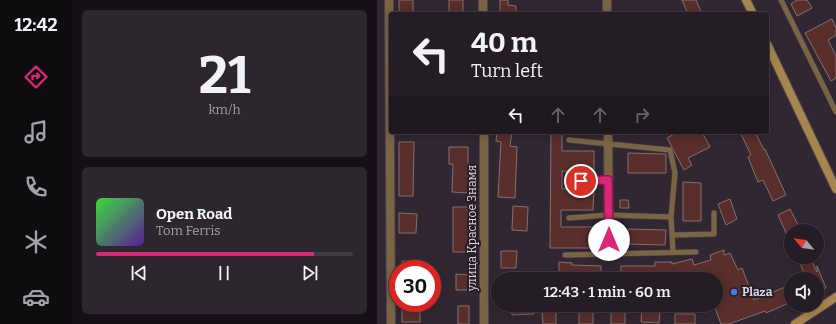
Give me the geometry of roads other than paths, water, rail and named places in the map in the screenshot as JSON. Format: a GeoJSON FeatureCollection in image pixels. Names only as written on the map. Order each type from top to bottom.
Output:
{"type":"FeatureCollection","features":[{"type":"Feature","properties":{"kind":"main road"},"geometry":{"type":"LineString","coordinates":[[746,0],[752,12]]}},
{"type":"Feature","properties":{"kind":"main road"},"geometry":{"type":"LineString","coordinates":[[769,48],[836,189]]}},
{"type":"Feature","properties":{"kind":"main road"},"geometry":{"type":"LineString","coordinates":[[795,324],[836,298]]}},
{"type":"Feature","properties":{"kind":"street"},"geometry":{"type":"LineString","coordinates":[[389,0],[389,12]]}},
{"type":"Feature","properties":{"kind":"street"},"geometry":{"type":"LineString","coordinates":[[483,0],[483,12]]}},
{"type":"Feature","properties":{"kind":"street"},"geometry":{"type":"LineString","coordinates":[[607,0],[607,12]]}},
{"type":"Feature","properties":{"kind":"street"},"geometry":{"type":"LineString","coordinates":[[390,134],[391,324]]}},
{"type":"Feature","properties":{"kind":"street","name":"улица Красное Знамя"},"geometry":{"type":"LineString","coordinates":[[484,134],[484,324]]}},
{"type":"Feature","properties":{"kind":"street"},"geometry":{"type":"LineString","coordinates":[[608,134],[609,253]]}},
{"type":"Feature","properties":{"kind":"lane"},"geometry":{"type":"LineString","coordinates":[[781,0],[836,112]]}},
{"type":"Feature","properties":{"kind":"lane"},"geometry":{"type":"LineString","coordinates":[[569,140],[670,150],[675,173],[671,217],[673,252]]}},
{"type":"Feature","properties":{"kind":"lane"},"geometry":{"type":"LineString","coordinates":[[568,181],[608,180]]}},
{"type":"Feature","properties":{"kind":"lane"},"geometry":{"type":"LineString","coordinates":[[672,235],[714,234],[713,213]]}},
{"type":"Feature","properties":{"kind":"lane"},"geometry":{"type":"LineString","coordinates":[[569,218],[608,215],[671,217]]}},
{"type":"Feature","properties":{"kind":"lane"},"geometry":{"type":"LineString","coordinates":[[565,256],[609,253],[696,252]]}},
{"type":"Feature","properties":{"kind":"place","name":"Plaza"},"geometry":{"type":"Point","coordinates":[734,292]}}]}
